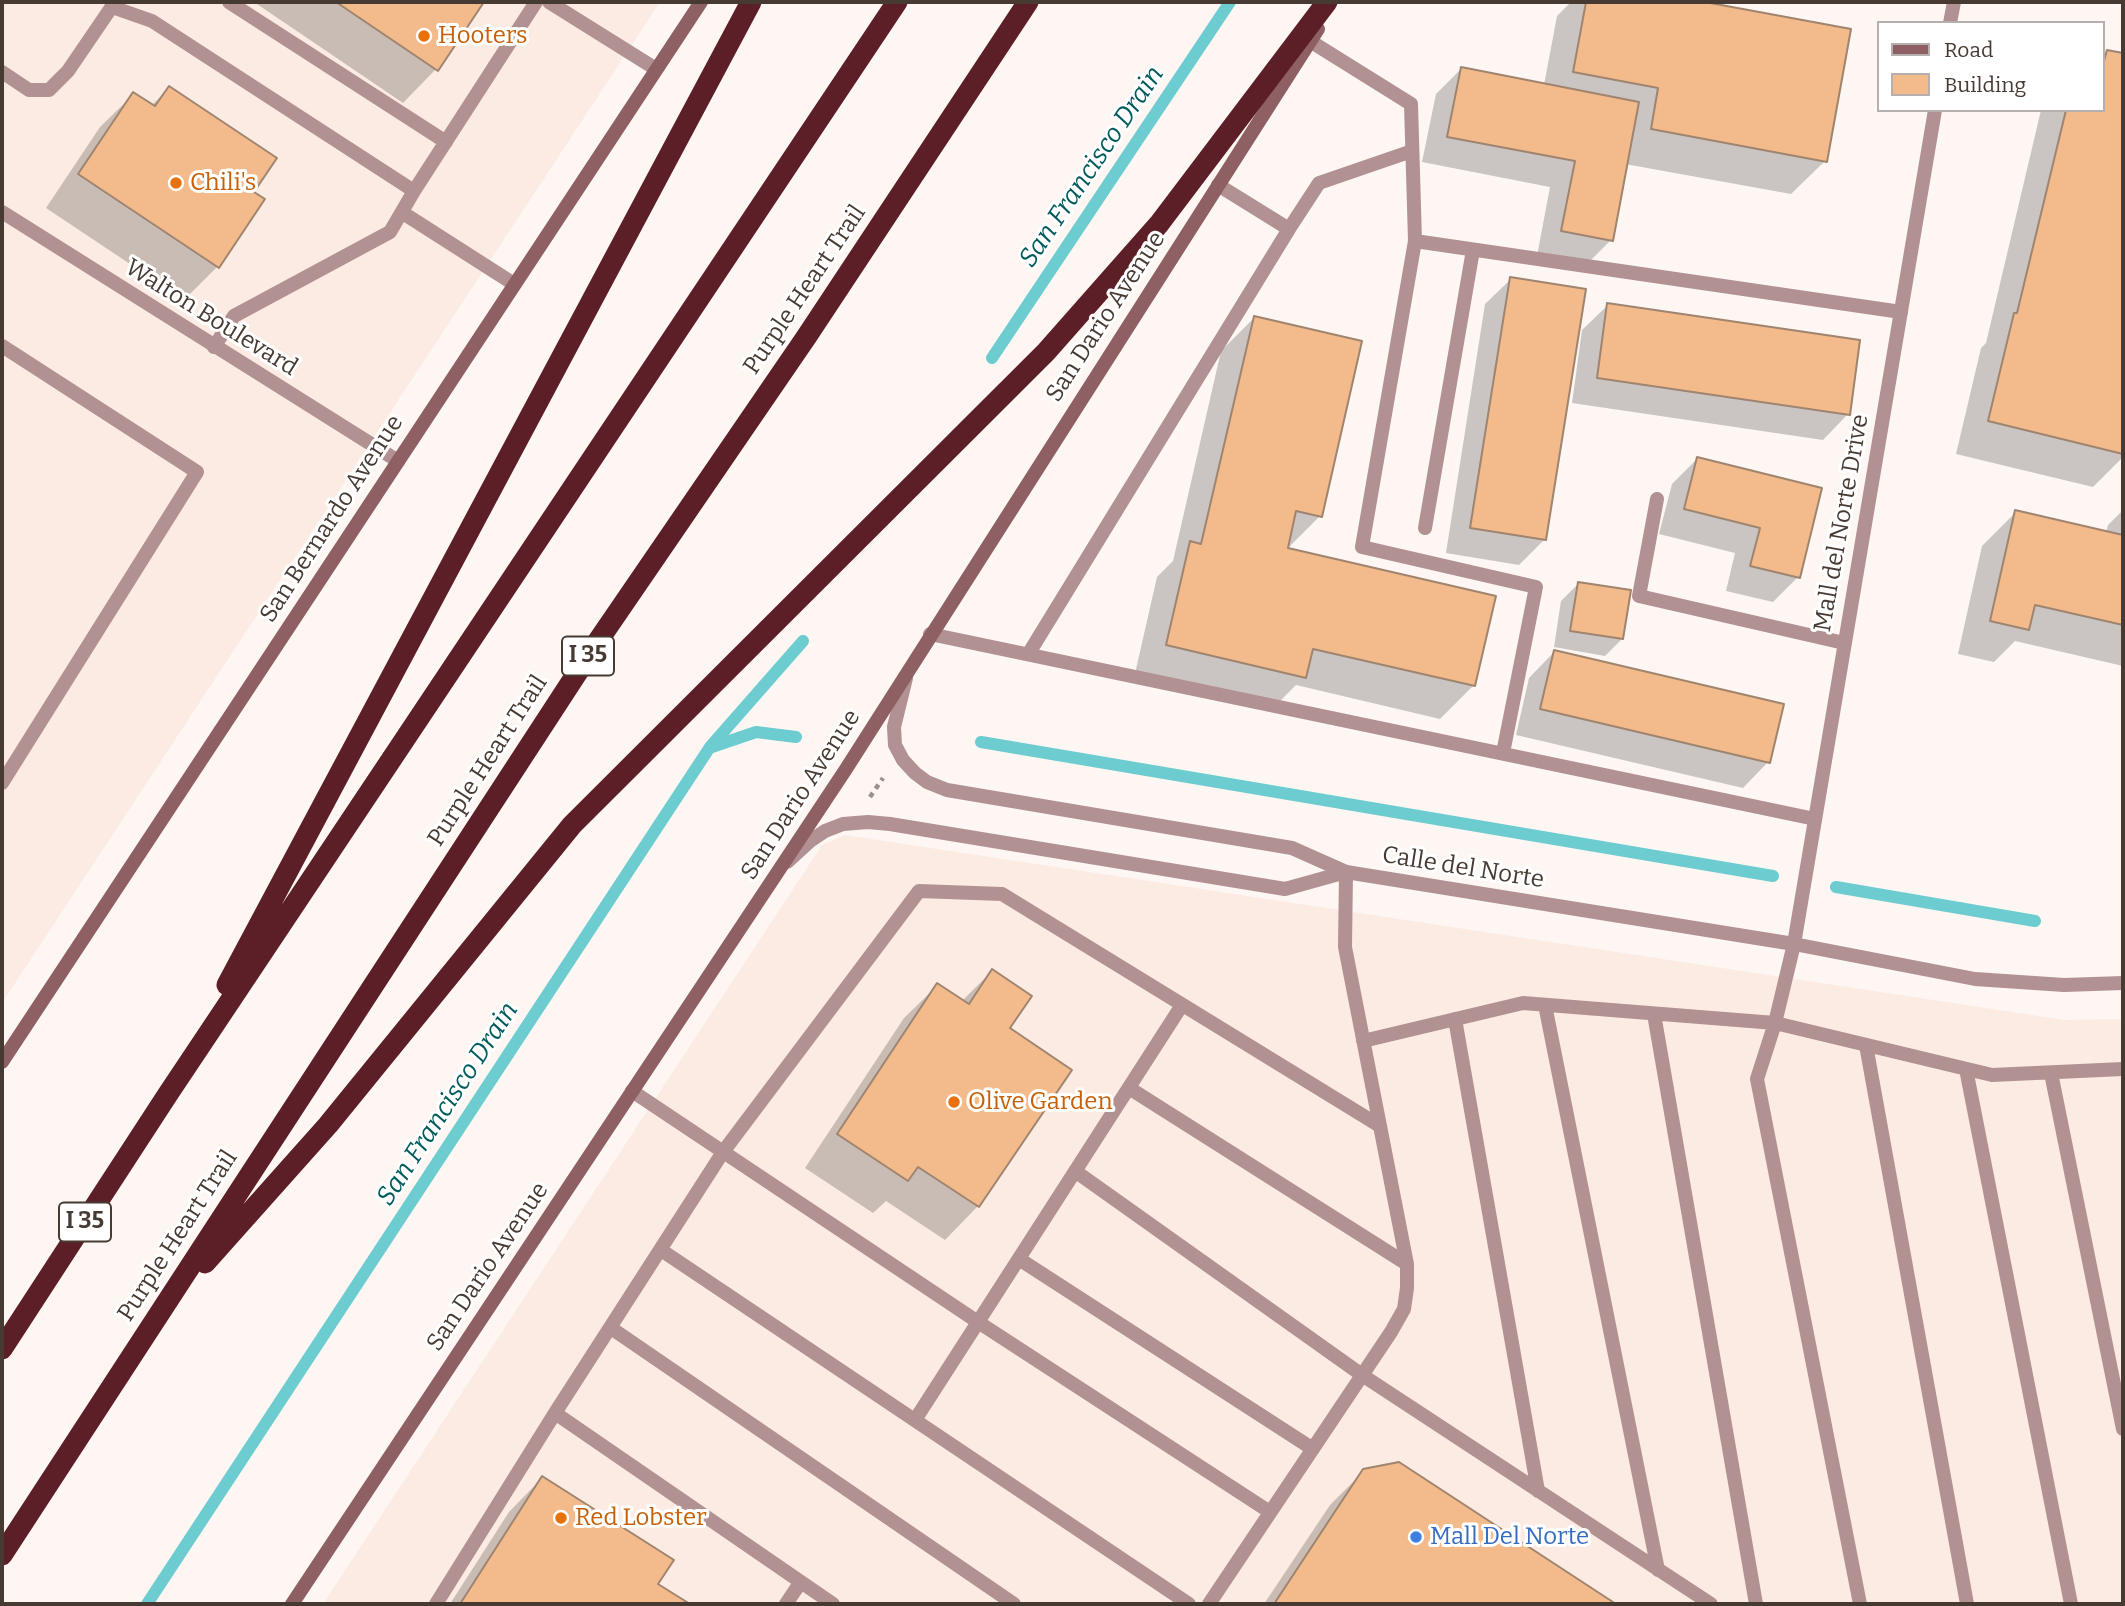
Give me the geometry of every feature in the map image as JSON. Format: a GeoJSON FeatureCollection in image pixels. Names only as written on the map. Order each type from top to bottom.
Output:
{"type":"FeatureCollection","features":[{"type":"Feature","properties":{"kind":"highway"},"geometry":{"type":"LineString","coordinates":[[168,1094],[751,2]]}},
{"type":"Feature","properties":{"kind":"highway","name":"I 35"},"geometry":{"type":"LineString","coordinates":[[2,1349],[168,1094],[897,2]]}},
{"type":"Feature","properties":{"kind":"highway","name":"Purple Heart Trail"},"geometry":{"type":"LineString","coordinates":[[2,1555],[598,641],[807,336],[1028,2]]}},
{"type":"Feature","properties":{"kind":"highway"},"geometry":{"type":"LineString","coordinates":[[157,1317],[328,1125],[572,825],[1046,352],[1159,224],[1327,2]]}},
{"type":"Feature","properties":{"kind":"main road","name":"San Bernardo Avenue"},"geometry":{"type":"LineString","coordinates":[[2,1062],[701,2]]}},
{"type":"Feature","properties":{"kind":"main road","name":"San Dario Avenue"},"geometry":{"type":"LineString","coordinates":[[292,1604],[846,769],[1336,2]]}},
{"type":"Feature","properties":{"kind":"street"},"geometry":{"type":"LineString","coordinates":[[229,2],[446,142]]}},
{"type":"Feature","properties":{"kind":"street"},"geometry":{"type":"LineString","coordinates":[[214,347],[234,316],[390,232],[536,2]]}},
{"type":"Feature","properties":{"kind":"street"},"geometry":{"type":"LineString","coordinates":[[549,2],[656,69]]}},
{"type":"Feature","properties":{"kind":"street"},"geometry":{"type":"LineString","coordinates":[[1950,21],[1954,2]]}},
{"type":"Feature","properties":{"kind":"street"},"geometry":{"type":"LineString","coordinates":[[2,72],[29,90],[49,90],[68,71],[113,4],[152,21],[414,191]]}},
{"type":"Feature","properties":{"kind":"street"},"geometry":{"type":"LineString","coordinates":[[1310,41],[1411,104],[1415,241],[1362,547],[1536,587],[1503,753]]}},
{"type":"Feature","properties":{"kind":"street","name":"Mall del Norte Drive"},"geometry":{"type":"LineString","coordinates":[[1860,1604],[1757,1079],[1775,1023],[1794,944],[1935,112]]}},
{"type":"Feature","properties":{"kind":"street"},"geometry":{"type":"LineString","coordinates":[[1029,653],[1289,229],[1320,183],[1412,151]]}},
{"type":"Feature","properties":{"kind":"street"},"geometry":{"type":"LineString","coordinates":[[1218,185],[1289,229]]}},
{"type":"Feature","properties":{"kind":"street","name":"Walton Boulevard"},"geometry":{"type":"LineString","coordinates":[[2,212],[398,461]]}},
{"type":"Feature","properties":{"kind":"street"},"geometry":{"type":"LineString","coordinates":[[403,213],[514,285]]}},
{"type":"Feature","properties":{"kind":"street"},"geometry":{"type":"LineString","coordinates":[[1415,241],[1901,312]]}},
{"type":"Feature","properties":{"kind":"street"},"geometry":{"type":"LineString","coordinates":[[1425,528],[1473,250]]}},
{"type":"Feature","properties":{"kind":"street"},"geometry":{"type":"LineString","coordinates":[[2,346],[197,472],[2,783]]}},
{"type":"Feature","properties":{"kind":"street"},"geometry":{"type":"LineString","coordinates":[[1657,499],[1639,596],[1844,643]]}},
{"type":"Feature","properties":{"kind":"street"},"geometry":{"type":"LineString","coordinates":[[930,634],[1815,820]]}},
{"type":"Feature","properties":{"kind":"street","name":"Calle del Norte"},"geometry":{"type":"LineString","coordinates":[[908,670],[894,727],[895,745],[903,760],[927,782],[947,790],[1292,848],[1346,872],[1794,944],[1975,979],[2064,985],[2123,983]]}},
{"type":"Feature","properties":{"kind":"street"},"geometry":{"type":"LineString","coordinates":[[781,868],[825,831],[843,824],[868,822],[1285,889],[1346,872],[1345,947],[1407,1264],[1404,1309],[1209,1604]]}},
{"type":"Feature","properties":{"kind":"street"},"geometry":{"type":"LineString","coordinates":[[436,1604],[723,1152],[919,891],[1002,894],[1380,1126]]}},
{"type":"Feature","properties":{"kind":"street"},"geometry":{"type":"LineString","coordinates":[[1363,1041],[1523,1003],[1775,1023],[1992,1075],[2123,1069]]}},
{"type":"Feature","properties":{"kind":"street"},"geometry":{"type":"LineString","coordinates":[[915,1420],[1182,1005]]}},
{"type":"Feature","properties":{"kind":"street"},"geometry":{"type":"LineString","coordinates":[[1545,1005],[1658,1570]]}},
{"type":"Feature","properties":{"kind":"street"},"geometry":{"type":"LineString","coordinates":[[1654,1014],[1756,1604]]}},
{"type":"Feature","properties":{"kind":"street"},"geometry":{"type":"LineString","coordinates":[[1455,1019],[1538,1491]]}},
{"type":"Feature","properties":{"kind":"street"},"geometry":{"type":"LineString","coordinates":[[1866,1045],[1967,1604]]}},
{"type":"Feature","properties":{"kind":"street"},"geometry":{"type":"LineString","coordinates":[[1966,1069],[2071,1604]]}},
{"type":"Feature","properties":{"kind":"street"},"geometry":{"type":"LineString","coordinates":[[2051,1073],[2123,1429]]}},
{"type":"Feature","properties":{"kind":"street"},"geometry":{"type":"LineString","coordinates":[[1129,1088],[1407,1264]]}},
{"type":"Feature","properties":{"kind":"street"},"geometry":{"type":"LineString","coordinates":[[632,1091],[978,1322],[1270,1512]]}},
{"type":"Feature","properties":{"kind":"street"},"geometry":{"type":"LineString","coordinates":[[1075,1171],[1362,1375],[1711,1604]]}},
{"type":"Feature","properties":{"kind":"street"},"geometry":{"type":"LineString","coordinates":[[661,1250],[1189,1604]]}},
{"type":"Feature","properties":{"kind":"street"},"geometry":{"type":"LineString","coordinates":[[1018,1259],[1313,1449]]}},
{"type":"Feature","properties":{"kind":"street"},"geometry":{"type":"LineString","coordinates":[[611,1328],[1014,1604]]}},
{"type":"Feature","properties":{"kind":"street"},"geometry":{"type":"LineString","coordinates":[[555,1413],[833,1604]]}},
{"type":"Feature","properties":{"kind":"street"},"geometry":{"type":"LineString","coordinates":[[786,1604],[800,1583]]}},
{"type":"Feature","properties":{"kind":"path"},"geometry":{"type":"LineString","coordinates":[[867,803],[887,772]]}},
{"type":"Feature","properties":{"kind":"shaded area"},"geometry":{"type":"Polygon","coordinates":[[[2,2],[660,2],[2,1003],[2,2]]]}},
{"type":"Feature","properties":{"kind":"shaded area"},"geometry":{"type":"Polygon","coordinates":[[[845,835],[2065,1020],[2123,1019],[2123,1604],[323,1604],[822,845],[845,835]]]}},
{"type":"Feature","properties":{"kind":"building","name":"Hooters"},"geometry":{"type":"Polygon","coordinates":[[[336,2],[484,2],[438,71],[336,2]]]}},
{"type":"Feature","properties":{"kind":"building"},"geometry":{"type":"Polygon","coordinates":[[[1586,2],[1705,2],[1851,29],[1827,162],[1651,129],[1658,88],[1573,72],[1586,2]]]}},
{"type":"Feature","properties":{"kind":"building"},"geometry":{"type":"Polygon","coordinates":[[[2107,50],[2123,53],[2123,454],[1988,421],[2066,112],[2104,112],[2104,61],[2107,50]]]}},
{"type":"Feature","properties":{"kind":"building"},"geometry":{"type":"Polygon","coordinates":[[[1461,67],[1639,102],[1613,241],[1561,231],[1575,161],[1447,137],[1461,67]]]}},
{"type":"Feature","properties":{"kind":"building","name":"Chili's"},"geometry":{"type":"Polygon","coordinates":[[[169,86],[277,158],[254,192],[265,199],[219,268],[78,174],[133,92],[155,106],[169,86]]]}},
{"type":"Feature","properties":{"kind":"building"},"geometry":{"type":"Polygon","coordinates":[[[1510,277],[1586,289],[1546,540],[1470,528],[1510,277]]]}},
{"type":"Feature","properties":{"kind":"building"},"geometry":{"type":"Polygon","coordinates":[[[1607,303],[1860,340],[1850,415],[1597,378],[1607,303]]]}},
{"type":"Feature","properties":{"kind":"building"},"geometry":{"type":"Polygon","coordinates":[[[1254,316],[1362,341],[1322,517],[1296,511],[1288,548],[1496,596],[1475,686],[1313,649],[1306,678],[1166,645],[1190,541],[1201,544],[1254,316]]]}},
{"type":"Feature","properties":{"kind":"building"},"geometry":{"type":"Polygon","coordinates":[[[1697,457],[1822,488],[1800,578],[1750,566],[1760,528],[1684,509],[1697,457]]]}},
{"type":"Feature","properties":{"kind":"building"},"geometry":{"type":"Polygon","coordinates":[[[2015,510],[2123,535],[2123,625],[2035,605],[2029,630],[1990,621],[2015,510]]]}},
{"type":"Feature","properties":{"kind":"building"},"geometry":{"type":"Polygon","coordinates":[[[1578,582],[1631,590],[1623,639],[1570,631],[1578,582]]]}},
{"type":"Feature","properties":{"kind":"building"},"geometry":{"type":"Polygon","coordinates":[[[1554,650],[1784,704],[1770,763],[1540,709],[1554,650]]]}},
{"type":"Feature","properties":{"kind":"building","name":"Olive Garden"},"geometry":{"type":"Polygon","coordinates":[[[992,969],[1032,996],[1010,1028],[1072,1070],[979,1207],[918,1167],[908,1181],[837,1134],[937,983],[969,1004],[992,969]]]}},
{"type":"Feature","properties":{"kind":"building","name":"Mall Del Norte"},"geometry":{"type":"Polygon","coordinates":[[[1399,1462],[1616,1604],[1274,1604],[1363,1469],[1399,1462]]]}},
{"type":"Feature","properties":{"kind":"building","name":"Red Lobster"},"geometry":{"type":"Polygon","coordinates":[[[542,1476],[674,1560],[658,1584],[690,1604],[460,1604],[542,1476]]]}},
{"type":"Feature","properties":{"kind":"waterway","name":"San Francisco Drain"},"geometry":{"type":"LineString","coordinates":[[992,358],[1230,2]]}},
{"type":"Feature","properties":{"kind":"waterway","name":"San Francisco Drain"},"geometry":{"type":"LineString","coordinates":[[147,1604],[710,747],[803,641]]}},
{"type":"Feature","properties":{"kind":"waterway"},"geometry":{"type":"LineString","coordinates":[[712,747],[756,732],[796,737]]}},
{"type":"Feature","properties":{"kind":"waterway"},"geometry":{"type":"LineString","coordinates":[[981,742],[1773,876]]}},
{"type":"Feature","properties":{"kind":"waterway"},"geometry":{"type":"LineString","coordinates":[[1836,887],[2035,921]]}},
{"type":"Feature","properties":{"kind":"place","name":"Hooters"},"geometry":{"type":"Point","coordinates":[424,36]}},
{"type":"Feature","properties":{"kind":"place","name":"Chili's"},"geometry":{"type":"Point","coordinates":[176,183]}},
{"type":"Feature","properties":{"kind":"place","name":"Olive Garden"},"geometry":{"type":"Point","coordinates":[954,1102]}},
{"type":"Feature","properties":{"kind":"place","name":"Red Lobster"},"geometry":{"type":"Point","coordinates":[561,1518]}},
{"type":"Feature","properties":{"kind":"place","name":"Mall Del Norte"},"geometry":{"type":"Point","coordinates":[1416,1537]}}]}
